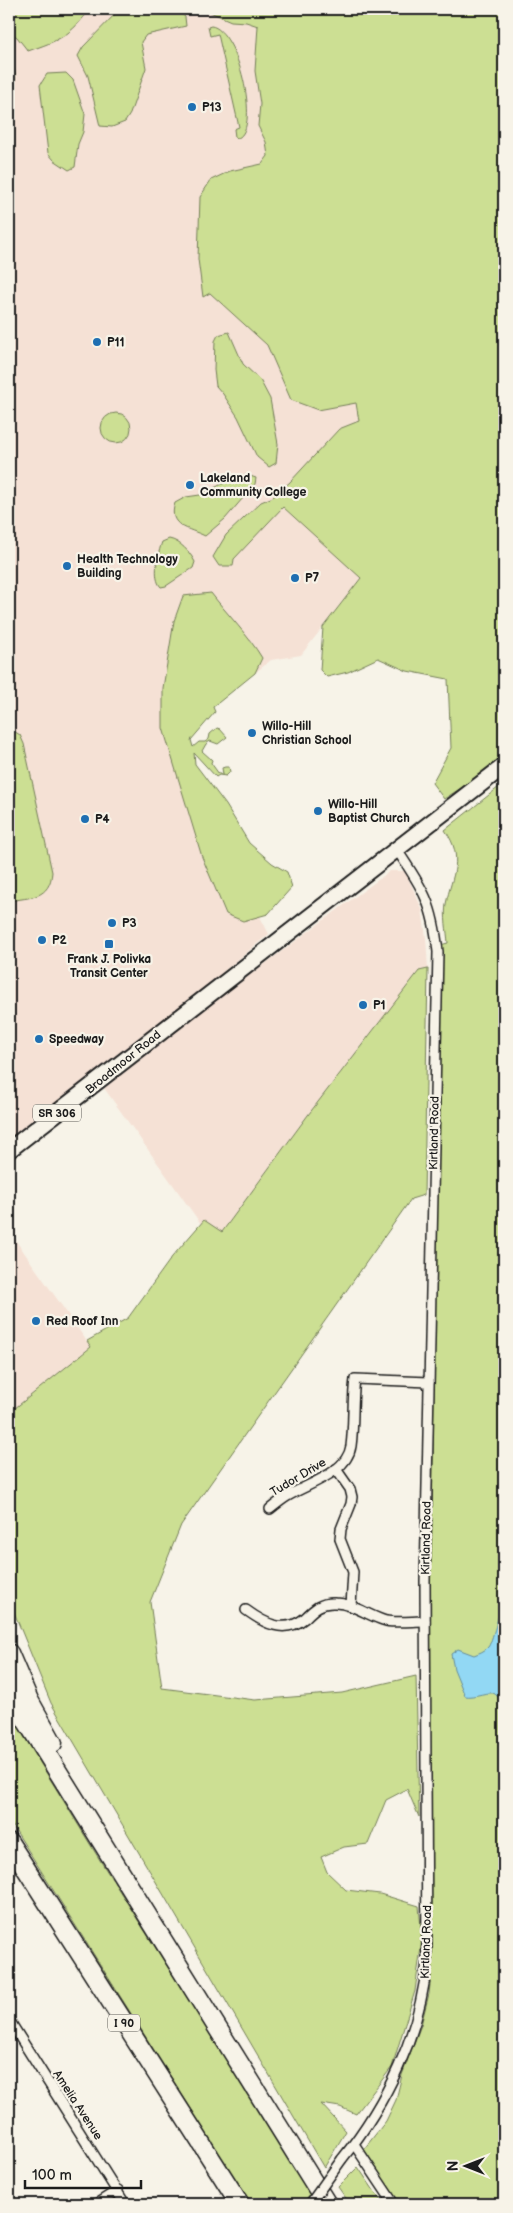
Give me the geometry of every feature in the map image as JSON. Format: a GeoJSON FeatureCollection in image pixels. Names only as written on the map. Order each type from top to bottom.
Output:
{"type":"FeatureCollection","features":[{"type":"Feature","properties":{"kind":"highway"},"geometry":{"type":"LineString","coordinates":[[9,1653],[29,1700],[146,1912]]}},
{"type":"Feature","properties":{"kind":"highway"},"geometry":{"type":"LineString","coordinates":[[9,1693],[327,2204]]}},
{"type":"Feature","properties":{"kind":"highway","name":"I 90"},"geometry":{"type":"LineString","coordinates":[[9,1843],[240,2204]]}},
{"type":"Feature","properties":{"kind":"main road","name":"SR 306"},"geometry":{"type":"LineString","coordinates":[[397,850],[504,766]]}},
{"type":"Feature","properties":{"kind":"main road","name":"Broadmoor Road"},"geometry":{"type":"LineString","coordinates":[[9,1150],[397,850]]}},
{"type":"Feature","properties":{"kind":"street","name":"Kirtland Road"},"geometry":{"type":"LineString","coordinates":[[310,2204],[354,2144],[390,2086],[416,2022],[425,1986],[428,1935],[425,1622],[438,952],[431,907],[421,884],[397,850]]}},
{"type":"Feature","properties":{"kind":"street","name":"Tudor Drive"},"geometry":{"type":"LineString","coordinates":[[270,1509],[286,1497],[336,1469],[347,1456],[351,1447],[352,1402],[355,1379],[429,1382]]}},
{"type":"Feature","properties":{"kind":"street"},"geometry":{"type":"LineString","coordinates":[[336,1469],[350,1489],[352,1497],[340,1539],[353,1572],[351,1606]]}},
{"type":"Feature","properties":{"kind":"street"},"geometry":{"type":"LineString","coordinates":[[246,1610],[267,1624],[284,1627],[303,1620],[316,1607],[334,1602],[351,1606],[388,1621],[425,1622]]}},
{"type":"Feature","properties":{"kind":"street","name":"Amelia Avenue"},"geometry":{"type":"LineString","coordinates":[[9,2020],[118,2190],[125,2204]]}},
{"type":"Feature","properties":{"kind":"street"},"geometry":{"type":"LineString","coordinates":[[354,2144],[394,2204]]}},
{"type":"Feature","properties":{"kind":"street"},"geometry":{"type":"LineString","coordinates":[[96,2204],[118,2190]]}},
{"type":"Feature","properties":{"kind":"shaded area","name":"Lakeland Community College"},"geometry":{"type":"Polygon","coordinates":[[[9,9],[279,9],[384,549],[301,655],[271,660],[169,742],[269,934],[197,994],[209,1005],[390,871],[405,871],[422,909],[426,938],[428,969],[419,971],[308,1115],[221,1233],[204,1220],[201,1224],[104,1088],[9,1159],[9,9]]]}},
{"type":"Feature","properties":{"kind":"shaded area"},"geometry":{"type":"Polygon","coordinates":[[[9,1231],[91,1347],[10,1414],[9,1413],[9,1231]]]}},
{"type":"Feature","properties":{"kind":"green space"},"geometry":{"type":"Polygon","coordinates":[[[9,9],[90,9],[64,36],[28,51],[17,37],[9,32],[9,9]]]}},
{"type":"Feature","properties":{"kind":"green space"},"geometry":{"type":"Polygon","coordinates":[[[120,9],[176,9],[185,17],[186,26],[146,35],[141,42],[146,68],[130,114],[125,122],[112,127],[100,126],[88,76],[78,56],[83,47],[120,9]]]}},
{"type":"Feature","properties":{"kind":"green space"},"geometry":{"type":"Polygon","coordinates":[[[203,9],[504,9],[504,760],[444,799],[432,783],[451,748],[448,679],[407,671],[378,658],[348,672],[327,677],[320,670],[323,627],[361,578],[283,507],[234,559],[233,566],[219,566],[213,557],[226,535],[261,502],[273,497],[290,482],[339,429],[359,421],[356,403],[318,410],[291,400],[267,345],[210,293],[203,297],[198,259],[200,197],[211,180],[230,171],[262,164],[268,156],[266,142],[258,126],[260,104],[255,71],[258,26],[246,22],[231,21],[203,9]]]}},
{"type":"Feature","properties":{"kind":"green space"},"geometry":{"type":"Polygon","coordinates":[[[211,26],[221,31],[230,43],[243,79],[247,99],[247,117],[245,130],[238,138],[235,137],[234,129],[239,127],[218,34],[210,36],[208,27],[211,26]]]}},
{"type":"Feature","properties":{"kind":"green space"},"geometry":{"type":"Polygon","coordinates":[[[9,59],[14,69],[15,79],[14,90],[9,100],[9,59]]]}},
{"type":"Feature","properties":{"kind":"green space"},"geometry":{"type":"Polygon","coordinates":[[[66,73],[73,80],[85,114],[75,167],[69,170],[54,160],[48,153],[40,85],[47,74],[66,73]]]}},
{"type":"Feature","properties":{"kind":"green space"},"geometry":{"type":"Polygon","coordinates":[[[229,332],[243,364],[260,380],[270,399],[278,444],[276,463],[269,467],[257,457],[238,417],[216,386],[214,370],[215,341],[218,335],[229,332]]]}},
{"type":"Feature","properties":{"kind":"green space"},"geometry":{"type":"Polygon","coordinates":[[[116,413],[127,417],[131,428],[127,439],[116,443],[105,439],[101,428],[105,417],[116,413]]]}},
{"type":"Feature","properties":{"kind":"green space"},"geometry":{"type":"Polygon","coordinates":[[[247,475],[256,478],[255,484],[225,519],[205,536],[181,526],[177,522],[173,511],[175,503],[186,497],[200,495],[236,477],[247,475]]]}},
{"type":"Feature","properties":{"kind":"green space"},"geometry":{"type":"Polygon","coordinates":[[[169,539],[177,542],[184,548],[195,562],[193,568],[166,586],[161,587],[158,583],[156,572],[158,559],[162,542],[169,539]]]}},
{"type":"Feature","properties":{"kind":"green space"},"geometry":{"type":"Polygon","coordinates":[[[211,593],[262,658],[255,673],[213,707],[215,712],[191,740],[193,747],[199,742],[205,742],[209,739],[210,734],[217,728],[220,729],[227,737],[218,744],[210,741],[202,751],[212,760],[211,763],[219,774],[223,774],[222,768],[225,767],[229,767],[230,772],[226,776],[219,775],[216,777],[194,753],[195,764],[226,805],[249,843],[272,863],[287,872],[292,887],[268,914],[243,921],[226,914],[202,857],[163,728],[163,688],[174,621],[183,596],[211,593]]]}},
{"type":"Feature","properties":{"kind":"green space"},"geometry":{"type":"Polygon","coordinates":[[[9,728],[20,735],[24,744],[52,872],[48,887],[43,892],[32,897],[9,901],[9,728]]]}},
{"type":"Feature","properties":{"kind":"green space"},"geometry":{"type":"Polygon","coordinates":[[[504,783],[504,2204],[399,2204],[364,2149],[386,2121],[396,2100],[402,2075],[421,2025],[429,1994],[432,1966],[428,1654],[430,1654],[429,1607],[432,1530],[440,945],[448,943],[445,909],[454,875],[456,858],[451,840],[445,830],[504,783]]]}},
{"type":"Feature","properties":{"kind":"green space"},"geometry":{"type":"Polygon","coordinates":[[[428,969],[424,1195],[411,1199],[181,1525],[150,1602],[162,1688],[255,1700],[342,1693],[416,1676],[419,1817],[407,1789],[386,1800],[368,1844],[344,1847],[321,1857],[327,1872],[346,1890],[380,1894],[419,1906],[422,1940],[415,1991],[392,2067],[356,2114],[340,2107],[321,2104],[346,2131],[324,2168],[51,1703],[9,1600],[9,1413],[91,1347],[87,1341],[128,1318],[172,1257],[204,1220],[222,1232],[308,1115],[419,971],[428,969]]]}},
{"type":"Feature","properties":{"kind":"green space"},"geometry":{"type":"Polygon","coordinates":[[[9,1712],[98,1857],[311,2193],[302,2204],[251,2204],[9,1820],[9,1712]]]}},
{"type":"Feature","properties":{"kind":"green space"},"geometry":{"type":"Polygon","coordinates":[[[358,2167],[383,2204],[350,2204],[338,2187],[358,2167]]]}},
{"type":"Feature","properties":{"kind":"water"},"geometry":{"type":"Polygon","coordinates":[[[504,1601],[504,1704],[493,1693],[465,1696],[454,1669],[451,1654],[458,1649],[474,1655],[487,1648],[504,1601]]]}},
{"type":"Feature","properties":{"kind":"place","name":"P13"},"geometry":{"type":"Point","coordinates":[192,107]}},
{"type":"Feature","properties":{"kind":"place","name":"P11"},"geometry":{"type":"Point","coordinates":[97,342]}},
{"type":"Feature","properties":{"kind":"place","name":"Lakeland Community College"},"geometry":{"type":"Point","coordinates":[190,485]}},
{"type":"Feature","properties":{"kind":"place","name":"Health Technology Building"},"geometry":{"type":"Point","coordinates":[67,566]}},
{"type":"Feature","properties":{"kind":"place","name":"P7"},"geometry":{"type":"Point","coordinates":[295,578]}},
{"type":"Feature","properties":{"kind":"place","name":"Willo-Hill Christian School"},"geometry":{"type":"Point","coordinates":[252,733]}},
{"type":"Feature","properties":{"kind":"place","name":"Willo-Hill Baptist Church"},"geometry":{"type":"Point","coordinates":[318,811]}},
{"type":"Feature","properties":{"kind":"place","name":"P4"},"geometry":{"type":"Point","coordinates":[85,819]}},
{"type":"Feature","properties":{"kind":"place","name":"P3"},"geometry":{"type":"Point","coordinates":[112,923]}},
{"type":"Feature","properties":{"kind":"place","name":"P2"},"geometry":{"type":"Point","coordinates":[42,940]}},
{"type":"Feature","properties":{"kind":"place","name":"Frank J. Polivka Transit Center"},"geometry":{"type":"Point","coordinates":[109,944]}},
{"type":"Feature","properties":{"kind":"place","name":"P1"},"geometry":{"type":"Point","coordinates":[363,1005]}},
{"type":"Feature","properties":{"kind":"place","name":"Speedway"},"geometry":{"type":"Point","coordinates":[39,1039]}},
{"type":"Feature","properties":{"kind":"place","name":"Red Roof Inn"},"geometry":{"type":"Point","coordinates":[36,1321]}}]}
